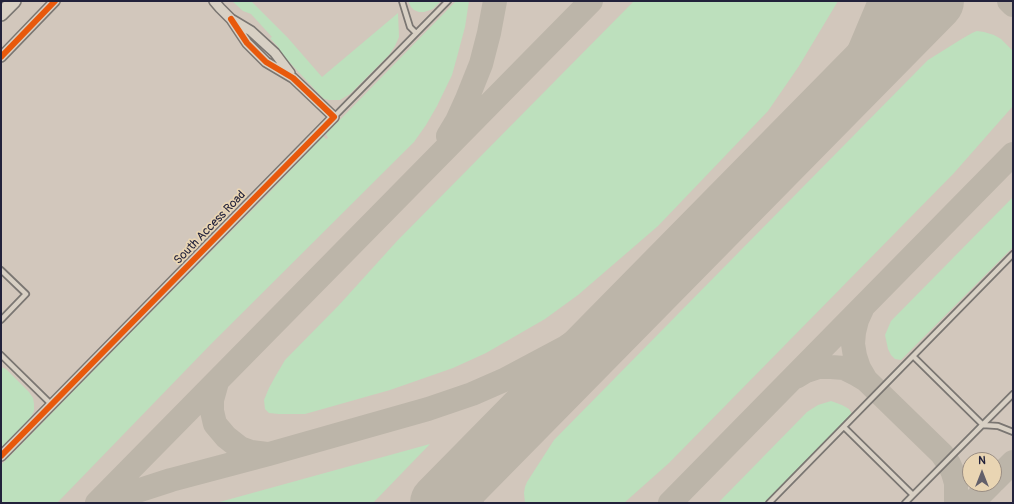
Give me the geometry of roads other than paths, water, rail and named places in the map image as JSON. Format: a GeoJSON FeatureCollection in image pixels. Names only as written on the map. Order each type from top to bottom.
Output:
{"type":"FeatureCollection","features":[{"type":"Feature","properties":{"kind":"street"},"geometry":{"type":"LineString","coordinates":[[1,14],[14,1]]}},
{"type":"Feature","properties":{"kind":"street"},"geometry":{"type":"LineString","coordinates":[[1,57],[55,1]]}},
{"type":"Feature","properties":{"kind":"street"},"geometry":{"type":"LineString","coordinates":[[214,1],[232,19],[250,31],[275,54],[293,78],[334,117]]}},
{"type":"Feature","properties":{"kind":"street","name":"South Access Road"},"geometry":{"type":"LineString","coordinates":[[1,456],[334,117]]}},
{"type":"Feature","properties":{"kind":"lane"},"geometry":{"type":"LineString","coordinates":[[402,1],[410,27],[416,33]]}},
{"type":"Feature","properties":{"kind":"lane"},"geometry":{"type":"LineString","coordinates":[[334,117],[448,1]]}},
{"type":"Feature","properties":{"kind":"lane"},"geometry":{"type":"LineString","coordinates":[[769,503],[1013,254]]}},
{"type":"Feature","properties":{"kind":"lane"},"geometry":{"type":"LineString","coordinates":[[1,270],[26,294],[1,320]]}},
{"type":"Feature","properties":{"kind":"lane"},"geometry":{"type":"LineString","coordinates":[[1,355],[52,405]]}},
{"type":"Feature","properties":{"kind":"lane"},"geometry":{"type":"LineString","coordinates":[[913,356],[983,424],[998,426],[1013,432]]}},
{"type":"Feature","properties":{"kind":"lane"},"geometry":{"type":"LineString","coordinates":[[905,503],[1013,394]]}},
{"type":"Feature","properties":{"kind":"lane"},"geometry":{"type":"LineString","coordinates":[[844,427],[913,495]]}}]}
